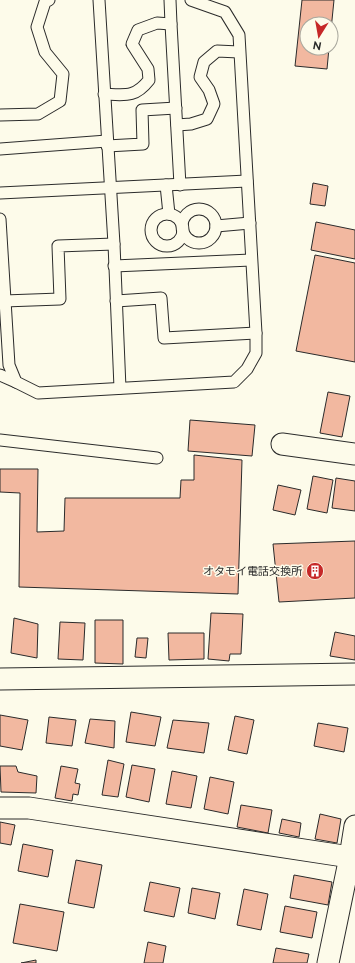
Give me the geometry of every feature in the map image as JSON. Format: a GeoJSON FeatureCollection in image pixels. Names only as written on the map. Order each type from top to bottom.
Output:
{"type":"FeatureCollection","features":[{"type":"Feature","properties":{"kind":"street"},"geometry":{"type":"LineString","coordinates":[[282,444],[355,454]]}},
{"type":"Feature","properties":{"kind":"street"},"geometry":{"type":"LineString","coordinates":[[0,679],[355,674]]}},
{"type":"Feature","properties":{"kind":"street"},"geometry":{"type":"LineString","coordinates":[[0,808],[29,808],[350,857]]}},
{"type":"Feature","properties":{"kind":"street"},"geometry":{"type":"LineString","coordinates":[[328,963],[355,826]]}},
{"type":"Feature","properties":{"kind":"lane"},"geometry":{"type":"LineString","coordinates":[[0,115],[38,114],[60,101],[63,74],[44,52],[37,27],[45,2],[49,0]]}},
{"type":"Feature","properties":{"kind":"lane"},"geometry":{"type":"LineString","coordinates":[[99,0],[114,244],[120,388]]}},
{"type":"Feature","properties":{"kind":"lane"},"geometry":{"type":"LineString","coordinates":[[170,0],[170,24],[180,185]]}},
{"type":"Feature","properties":{"kind":"lane"},"geometry":{"type":"LineString","coordinates":[[0,375],[38,393],[234,382],[247,369],[256,353],[239,35],[225,12],[190,0]]}},
{"type":"Feature","properties":{"kind":"lane"},"geometry":{"type":"LineString","coordinates":[[104,94],[128,95],[142,89],[149,80],[148,69],[132,44],[138,30],[157,23],[170,24]]}},
{"type":"Feature","properties":{"kind":"lane"},"geometry":{"type":"LineString","coordinates":[[177,125],[191,124],[206,119],[214,104],[209,90],[200,77],[204,62],[217,51],[239,52]]}},
{"type":"Feature","properties":{"kind":"lane"},"geometry":{"type":"LineString","coordinates":[[0,149],[107,143],[143,144],[142,110],[176,108]]}},
{"type":"Feature","properties":{"kind":"lane"},"geometry":{"type":"LineString","coordinates":[[0,193],[247,181]]}},
{"type":"Feature","properties":{"kind":"lane"},"geometry":{"type":"LineString","coordinates":[[166,185],[169,214]]}},
{"type":"Feature","properties":{"kind":"lane"},"geometry":{"type":"LineString","coordinates":[[182,228],[183,233],[178,242],[169,247],[158,244],[151,236],[151,225],[158,217],[164,214],[169,214],[178,218],[182,228],[184,233],[187,238],[197,243],[208,240],[212,237],[216,226],[215,220],[209,212],[198,209],[193,210],[185,217],[182,228]]}},
{"type":"Feature","properties":{"kind":"lane"},"geometry":{"type":"LineString","coordinates":[[0,219],[9,365],[16,382]]}},
{"type":"Feature","properties":{"kind":"lane"},"geometry":{"type":"LineString","coordinates":[[216,226],[250,223]]}},
{"type":"Feature","properties":{"kind":"lane"},"geometry":{"type":"LineString","coordinates":[[4,301],[60,299],[58,246],[114,244]]}},
{"type":"Feature","properties":{"kind":"lane"},"geometry":{"type":"LineString","coordinates":[[114,266],[251,260]]}},
{"type":"Feature","properties":{"kind":"lane"},"geometry":{"type":"LineString","coordinates":[[116,301],[162,298],[164,338],[256,333]]}},
{"type":"Feature","properties":{"kind":"lane"},"geometry":{"type":"LineString","coordinates":[[0,440],[157,458]]}},
{"type":"Feature","properties":{"kind":"building"},"geometry":{"type":"Polygon","coordinates":[[[302,0],[334,0],[332,16],[300,16],[302,0]]]}},
{"type":"Feature","properties":{"kind":"building"},"geometry":{"type":"Polygon","coordinates":[[[299,28],[299,56],[328,56],[327,69],[295,66],[299,28]]]}},
{"type":"Feature","properties":{"kind":"building"},"geometry":{"type":"Polygon","coordinates":[[[313,183],[328,186],[325,206],[310,204],[313,183]]]}},
{"type":"Feature","properties":{"kind":"building"},"geometry":{"type":"Polygon","coordinates":[[[316,222],[355,230],[355,259],[311,250],[316,222]]]}},
{"type":"Feature","properties":{"kind":"building"},"geometry":{"type":"Polygon","coordinates":[[[315,255],[355,263],[355,362],[296,351],[315,255]]]}},
{"type":"Feature","properties":{"kind":"building"},"geometry":{"type":"Polygon","coordinates":[[[328,392],[350,396],[342,437],[320,433],[328,392]]]}},
{"type":"Feature","properties":{"kind":"building"},"geometry":{"type":"Polygon","coordinates":[[[190,420],[255,425],[252,456],[188,451],[190,420]]]}},
{"type":"Feature","properties":{"kind":"building"},"geometry":{"type":"Polygon","coordinates":[[[194,455],[242,460],[238,594],[19,587],[20,493],[0,492],[0,469],[38,469],[37,532],[64,531],[65,498],[180,498],[181,480],[194,480],[194,455]]]}},
{"type":"Feature","properties":{"kind":"building"},"geometry":{"type":"Polygon","coordinates":[[[313,476],[333,480],[327,513],[307,509],[313,476]]]}},
{"type":"Feature","properties":{"kind":"building"},"geometry":{"type":"Polygon","coordinates":[[[336,478],[355,481],[355,511],[332,508],[336,478]]]}},
{"type":"Feature","properties":{"kind":"building"},"geometry":{"type":"Polygon","coordinates":[[[278,485],[301,490],[295,515],[273,510],[278,485]]]}},
{"type":"Feature","properties":{"kind":"building","name":"オタモイ電話交換所"},"geometry":{"type":"Polygon","coordinates":[[[355,541],[355,598],[279,602],[273,544],[355,541]]]}},
{"type":"Feature","properties":{"kind":"building"},"geometry":{"type":"Polygon","coordinates":[[[211,613],[243,614],[241,654],[230,654],[229,661],[208,659],[211,613]]]}},
{"type":"Feature","properties":{"kind":"building"},"geometry":{"type":"Polygon","coordinates":[[[14,618],[38,624],[37,658],[11,653],[14,618]]]}},
{"type":"Feature","properties":{"kind":"building"},"geometry":{"type":"Polygon","coordinates":[[[95,620],[123,620],[123,664],[95,663],[95,620]]]}},
{"type":"Feature","properties":{"kind":"building"},"geometry":{"type":"Polygon","coordinates":[[[60,622],[85,623],[83,660],[58,659],[60,622]]]}},
{"type":"Feature","properties":{"kind":"building"},"geometry":{"type":"Polygon","coordinates":[[[335,632],[355,636],[355,660],[330,656],[335,632]]]}},
{"type":"Feature","properties":{"kind":"building"},"geometry":{"type":"Polygon","coordinates":[[[168,633],[204,633],[204,659],[169,660],[168,633]]]}},
{"type":"Feature","properties":{"kind":"building"},"geometry":{"type":"Polygon","coordinates":[[[137,638],[148,638],[146,658],[135,657],[137,638]]]}},
{"type":"Feature","properties":{"kind":"building"},"geometry":{"type":"Polygon","coordinates":[[[131,712],[161,717],[155,746],[126,742],[131,712]]]}},
{"type":"Feature","properties":{"kind":"building"},"geometry":{"type":"Polygon","coordinates":[[[0,715],[28,720],[22,750],[0,746],[0,715]]]}},
{"type":"Feature","properties":{"kind":"building"},"geometry":{"type":"Polygon","coordinates":[[[235,716],[254,720],[247,754],[228,750],[235,716]]]}},
{"type":"Feature","properties":{"kind":"building"},"geometry":{"type":"Polygon","coordinates":[[[49,717],[76,720],[72,746],[46,743],[49,717]]]}},
{"type":"Feature","properties":{"kind":"building"},"geometry":{"type":"Polygon","coordinates":[[[90,719],[115,721],[114,748],[85,743],[90,719]]]}},
{"type":"Feature","properties":{"kind":"building"},"geometry":{"type":"Polygon","coordinates":[[[173,720],[209,723],[204,753],[167,748],[173,720]]]}},
{"type":"Feature","properties":{"kind":"building"},"geometry":{"type":"Polygon","coordinates":[[[318,723],[348,728],[344,752],[314,746],[318,723]]]}},
{"type":"Feature","properties":{"kind":"building"},"geometry":{"type":"Polygon","coordinates":[[[108,760],[124,764],[118,797],[102,795],[108,760]]]}},
{"type":"Feature","properties":{"kind":"building"},"geometry":{"type":"Polygon","coordinates":[[[132,765],[155,769],[149,802],[126,797],[132,765]]]}},
{"type":"Feature","properties":{"kind":"building"},"geometry":{"type":"Polygon","coordinates":[[[0,766],[16,766],[18,772],[37,776],[36,793],[1,792],[0,766]]]}},
{"type":"Feature","properties":{"kind":"building"},"geometry":{"type":"Polygon","coordinates":[[[61,766],[78,769],[75,783],[80,784],[78,795],[73,794],[72,801],[55,798],[61,766]]]}},
{"type":"Feature","properties":{"kind":"building"},"geometry":{"type":"Polygon","coordinates":[[[172,771],[197,776],[191,808],[166,804],[172,771]]]}},
{"type":"Feature","properties":{"kind":"building"},"geometry":{"type":"Polygon","coordinates":[[[210,777],[234,782],[228,814],[204,809],[210,777]]]}},
{"type":"Feature","properties":{"kind":"building"},"geometry":{"type":"Polygon","coordinates":[[[241,805],[272,810],[268,833],[237,827],[241,805]]]}},
{"type":"Feature","properties":{"kind":"building"},"geometry":{"type":"Polygon","coordinates":[[[320,814],[341,819],[337,843],[315,839],[320,814]]]}},
{"type":"Feature","properties":{"kind":"building"},"geometry":{"type":"Polygon","coordinates":[[[282,819],[301,823],[299,837],[279,833],[282,819]]]}},
{"type":"Feature","properties":{"kind":"building"},"geometry":{"type":"Polygon","coordinates":[[[0,822],[15,825],[11,845],[0,843],[0,822]]]}},
{"type":"Feature","properties":{"kind":"building"},"geometry":{"type":"Polygon","coordinates":[[[23,844],[53,850],[48,877],[18,871],[23,844]]]}},
{"type":"Feature","properties":{"kind":"building"},"geometry":{"type":"Polygon","coordinates":[[[76,860],[102,865],[94,908],[68,903],[76,860]]]}},
{"type":"Feature","properties":{"kind":"building"},"geometry":{"type":"Polygon","coordinates":[[[294,875],[332,882],[328,905],[290,898],[294,875]]]}},
{"type":"Feature","properties":{"kind":"building"},"geometry":{"type":"Polygon","coordinates":[[[150,882],[180,888],[174,917],[144,911],[150,882]]]}},
{"type":"Feature","properties":{"kind":"building"},"geometry":{"type":"Polygon","coordinates":[[[192,888],[220,893],[215,919],[188,913],[192,888]]]}},
{"type":"Feature","properties":{"kind":"building"},"geometry":{"type":"Polygon","coordinates":[[[244,889],[268,894],[261,930],[237,925],[244,889]]]}},
{"type":"Feature","properties":{"kind":"building"},"geometry":{"type":"Polygon","coordinates":[[[20,904],[64,912],[57,951],[13,943],[20,904]]]}},
{"type":"Feature","properties":{"kind":"building"},"geometry":{"type":"Polygon","coordinates":[[[285,906],[317,912],[312,938],[280,932],[285,906]]]}},
{"type":"Feature","properties":{"kind":"building"},"geometry":{"type":"Polygon","coordinates":[[[148,942],[166,946],[163,963],[144,963],[148,942]]]}},
{"type":"Feature","properties":{"kind":"building"},"geometry":{"type":"Polygon","coordinates":[[[276,948],[309,954],[307,963],[273,963],[276,948]]]}},
{"type":"Feature","properties":{"kind":"building"},"geometry":{"type":"Polygon","coordinates":[[[36,960],[36,963],[21,963],[36,960]]]}},
{"type":"Feature","properties":{"kind":"place","name":"オタモイ電話交換所"},"geometry":{"type":"Point","coordinates":[315,571]}}]}
